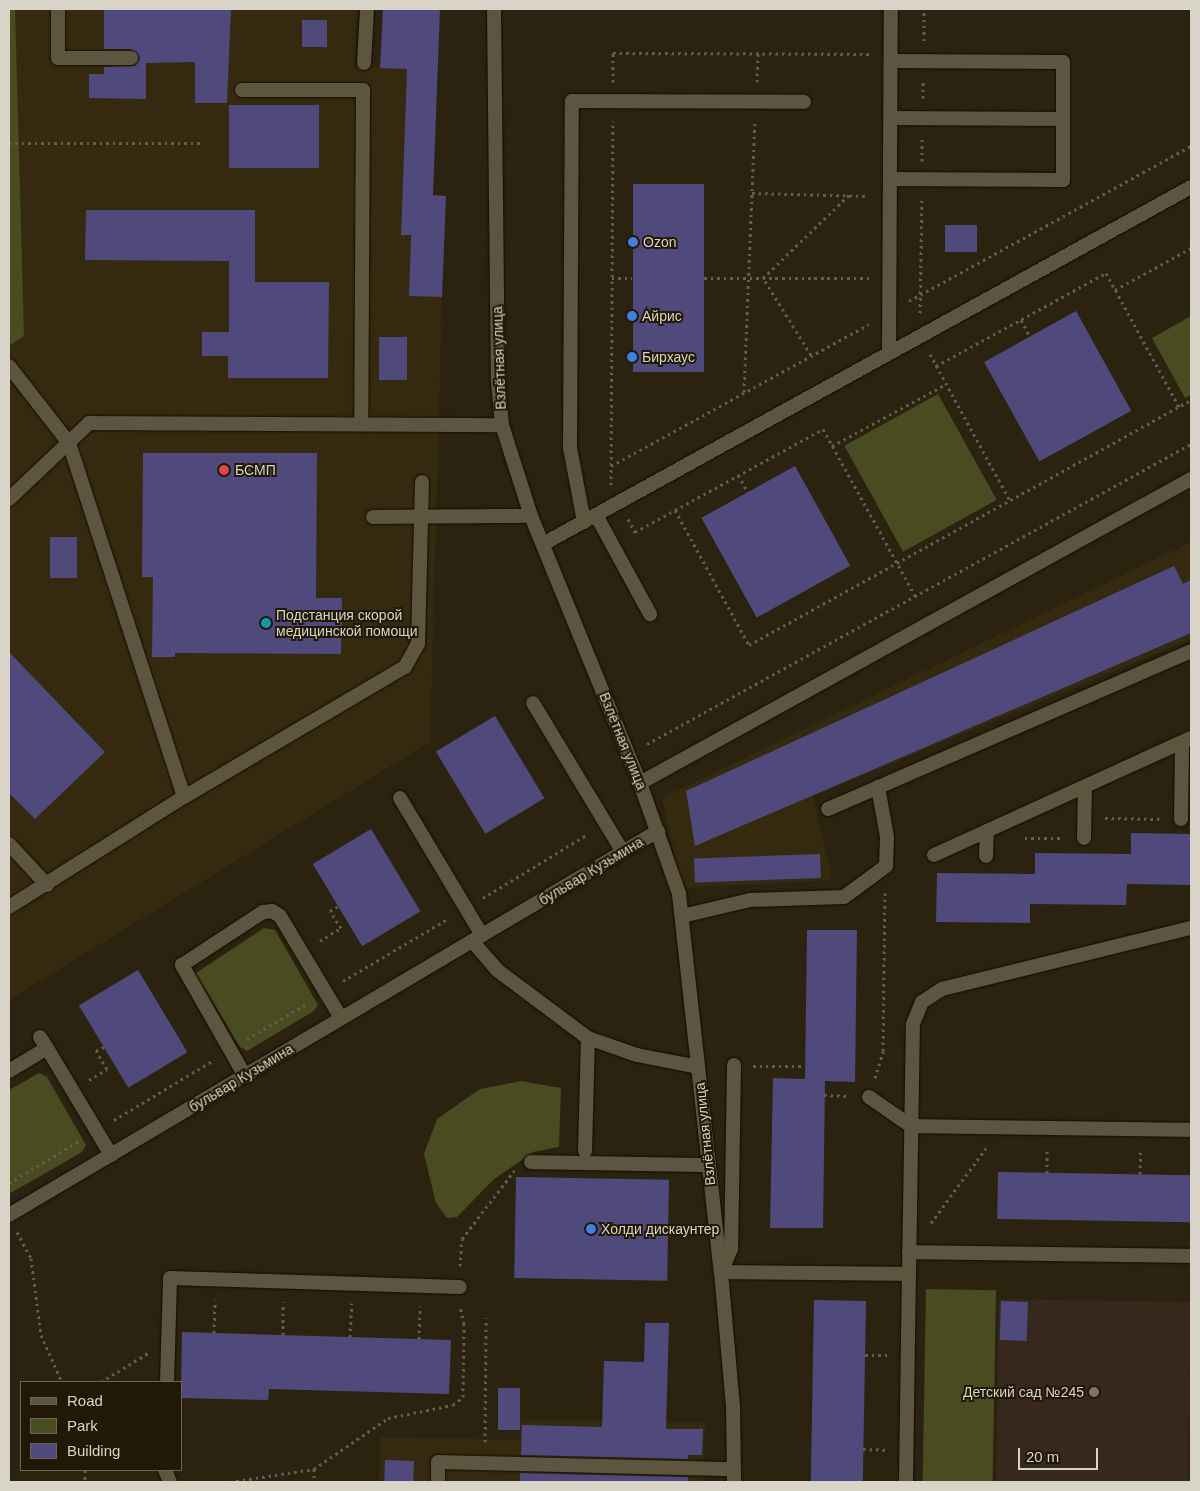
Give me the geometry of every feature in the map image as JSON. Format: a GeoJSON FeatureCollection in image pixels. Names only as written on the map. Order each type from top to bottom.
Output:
{"type":"FeatureCollection","features":[{"type":"Feature","properties":{"kind":"street"},"geometry":{"type":"LineString","coordinates":[[58,9],[58,58],[131,58]]}},
{"type":"Feature","properties":{"kind":"street"},"geometry":{"type":"LineString","coordinates":[[364,63],[367,9]]}},
{"type":"Feature","properties":{"kind":"street","name":"Взлётная улица"},"geometry":{"type":"LineString","coordinates":[[494,9],[498,383],[502,425],[531,516],[629,754],[658,831],[682,916],[721,1272],[734,1476]]}},
{"type":"Feature","properties":{"kind":"street"},"geometry":{"type":"LineString","coordinates":[[889,353],[891,9]]}},
{"type":"Feature","properties":{"kind":"street"},"geometry":{"type":"LineString","coordinates":[[890,179],[1062,180],[1063,119],[1063,62],[923,61],[891,58]]}},
{"type":"Feature","properties":{"kind":"street"},"geometry":{"type":"LineString","coordinates":[[242,90],[363,90],[361,424]]}},
{"type":"Feature","properties":{"kind":"street"},"geometry":{"type":"LineString","coordinates":[[650,614],[590,519],[570,448],[572,101],[804,102]]}},
{"type":"Feature","properties":{"kind":"street"},"geometry":{"type":"LineString","coordinates":[[891,118],[1063,119]]}},
{"type":"Feature","properties":{"kind":"street"},"geometry":{"type":"LineString","coordinates":[[542,544],[1191,187]]}},
{"type":"Feature","properties":{"kind":"street"},"geometry":{"type":"LineString","coordinates":[[9,366],[69,442],[184,796]]}},
{"type":"Feature","properties":{"kind":"street"},"geometry":{"type":"LineString","coordinates":[[9,499],[89,423],[502,425]]}},
{"type":"Feature","properties":{"kind":"street"},"geometry":{"type":"LineString","coordinates":[[640,783],[1191,479]]}},
{"type":"Feature","properties":{"kind":"street"},"geometry":{"type":"LineString","coordinates":[[9,907],[47,885],[184,796],[405,667],[413,658],[418,644],[422,482]]}},
{"type":"Feature","properties":{"kind":"street"},"geometry":{"type":"LineString","coordinates":[[373,517],[531,516]]}},
{"type":"Feature","properties":{"kind":"street"},"geometry":{"type":"LineString","coordinates":[[828,809],[1191,651]]}},
{"type":"Feature","properties":{"kind":"street"},"geometry":{"type":"LineString","coordinates":[[533,703],[622,852]]}},
{"type":"Feature","properties":{"kind":"street"},"geometry":{"type":"LineString","coordinates":[[934,855],[987,834],[1186,740],[1180,819]]}},
{"type":"Feature","properties":{"kind":"street"},"geometry":{"type":"LineString","coordinates":[[682,916],[750,900],[844,897],[886,866],[887,837],[878,787]]}},
{"type":"Feature","properties":{"kind":"street"},"geometry":{"type":"LineString","coordinates":[[1084,838],[1085,787]]}},
{"type":"Feature","properties":{"kind":"street"},"geometry":{"type":"LineString","coordinates":[[400,798],[466,908],[477,938],[497,970],[588,1038],[637,1055],[698,1067]]}},
{"type":"Feature","properties":{"kind":"street","name":"бульвар Кузьмина"},"geometry":{"type":"LineString","coordinates":[[11,1221],[111,1155],[658,831]]}},
{"type":"Feature","properties":{"kind":"street"},"geometry":{"type":"LineString","coordinates":[[986,856],[987,834]]}},
{"type":"Feature","properties":{"kind":"street"},"geometry":{"type":"LineString","coordinates":[[9,844],[47,885]]}},
{"type":"Feature","properties":{"kind":"street"},"geometry":{"type":"LineString","coordinates":[[245,1076],[182,965],[263,912],[272,911],[280,916],[342,1018]]}},
{"type":"Feature","properties":{"kind":"street"},"geometry":{"type":"LineString","coordinates":[[906,1482],[913,1024],[922,1002],[942,989],[1191,928]]}},
{"type":"Feature","properties":{"kind":"street"},"geometry":{"type":"LineString","coordinates":[[585,1151],[588,1038]]}},
{"type":"Feature","properties":{"kind":"street"},"geometry":{"type":"LineString","coordinates":[[9,1071],[43,1043],[111,1155]]}},
{"type":"Feature","properties":{"kind":"street"},"geometry":{"type":"LineString","coordinates":[[734,1065],[731,1249],[721,1272],[909,1274]]}},
{"type":"Feature","properties":{"kind":"street"},"geometry":{"type":"LineString","coordinates":[[870,1097],[911,1126],[1191,1130]]}},
{"type":"Feature","properties":{"kind":"street"},"geometry":{"type":"LineString","coordinates":[[531,1162],[708,1165]]}},
{"type":"Feature","properties":{"kind":"street"},"geometry":{"type":"LineString","coordinates":[[909,1252],[1191,1256]]}},
{"type":"Feature","properties":{"kind":"street"},"geometry":{"type":"LineString","coordinates":[[167,1381],[170,1278],[460,1287]]}},
{"type":"Feature","properties":{"kind":"street"},"geometry":{"type":"LineString","coordinates":[[438,1482],[438,1462],[734,1476]]}},
{"type":"Feature","properties":{"kind":"path"},"geometry":{"type":"LineString","coordinates":[[921,294],[924,9]]}},
{"type":"Feature","properties":{"kind":"path"},"geometry":{"type":"LineString","coordinates":[[611,486],[613,54],[758,54],[891,58]]}},
{"type":"Feature","properties":{"kind":"path"},"geometry":{"type":"LineString","coordinates":[[744,392],[758,54]]}},
{"type":"Feature","properties":{"kind":"path"},"geometry":{"type":"LineString","coordinates":[[9,143],[200,143]]}},
{"type":"Feature","properties":{"kind":"path"},"geometry":{"type":"LineString","coordinates":[[610,466],[1191,146]]}},
{"type":"Feature","properties":{"kind":"path"},"geometry":{"type":"LineString","coordinates":[[752,193],[890,196]]}},
{"type":"Feature","properties":{"kind":"path"},"geometry":{"type":"LineString","coordinates":[[763,278],[848,195]]}},
{"type":"Feature","properties":{"kind":"path"},"geometry":{"type":"LineString","coordinates":[[1115,290],[1191,248]]}},
{"type":"Feature","properties":{"kind":"path"},"geometry":{"type":"LineString","coordinates":[[1010,501],[936,366],[1106,273],[1179,407]]}},
{"type":"Feature","properties":{"kind":"path"},"geometry":{"type":"LineString","coordinates":[[612,278],[632,278]]}},
{"type":"Feature","properties":{"kind":"path"},"geometry":{"type":"LineString","coordinates":[[704,278],[890,278]]}},
{"type":"Feature","properties":{"kind":"path"},"geometry":{"type":"LineString","coordinates":[[763,278],[811,355]]}},
{"type":"Feature","properties":{"kind":"path"},"geometry":{"type":"LineString","coordinates":[[1021,320],[1030,337]]}},
{"type":"Feature","properties":{"kind":"path"},"geometry":{"type":"LineString","coordinates":[[832,446],[946,384]]}},
{"type":"Feature","properties":{"kind":"path"},"geometry":{"type":"LineString","coordinates":[[675,510],[749,644],[1191,400]]}},
{"type":"Feature","properties":{"kind":"path"},"geometry":{"type":"LineString","coordinates":[[635,532],[823,428],[915,596]]}},
{"type":"Feature","properties":{"kind":"path"},"geometry":{"type":"LineString","coordinates":[[629,754],[1191,444]]}},
{"type":"Feature","properties":{"kind":"path"},"geometry":{"type":"LineString","coordinates":[[738,475],[748,492]]}},
{"type":"Feature","properties":{"kind":"path"},"geometry":{"type":"LineString","coordinates":[[1084,818],[1180,819]]}},
{"type":"Feature","properties":{"kind":"path"},"geometry":{"type":"LineString","coordinates":[[466,908],[605,823]]}},
{"type":"Feature","properties":{"kind":"path"},"geometry":{"type":"LineString","coordinates":[[987,834],[1084,838]]}},
{"type":"Feature","properties":{"kind":"path"},"geometry":{"type":"LineString","coordinates":[[870,1097],[883,1051],[886,866]]}},
{"type":"Feature","properties":{"kind":"path"},"geometry":{"type":"LineString","coordinates":[[320,941],[340,928],[330,910],[338,906]]}},
{"type":"Feature","properties":{"kind":"path"},"geometry":{"type":"LineString","coordinates":[[86,1082],[107,1069],[96,1051],[104,1047]]}},
{"type":"Feature","properties":{"kind":"path"},"geometry":{"type":"LineString","coordinates":[[734,1065],[805,1066]]}},
{"type":"Feature","properties":{"kind":"path"},"geometry":{"type":"LineString","coordinates":[[1047,1173],[1048,1138]]}},
{"type":"Feature","properties":{"kind":"path"},"geometry":{"type":"LineString","coordinates":[[1140,1174],[1141,1139]]}},
{"type":"Feature","properties":{"kind":"path"},"geometry":{"type":"LineString","coordinates":[[909,1252],[989,1145]]}},
{"type":"Feature","properties":{"kind":"path"},"geometry":{"type":"LineString","coordinates":[[460,1260],[462,1239],[505,1178],[531,1162]]}},
{"type":"Feature","properties":{"kind":"path"},"geometry":{"type":"LineString","coordinates":[[11,1221],[32,1258],[42,1336],[62,1381]]}},
{"type":"Feature","properties":{"kind":"path"},"geometry":{"type":"LineString","coordinates":[[214,1333],[215,1297]]}},
{"type":"Feature","properties":{"kind":"path"},"geometry":{"type":"LineString","coordinates":[[282,1335],[284,1299]]}},
{"type":"Feature","properties":{"kind":"path"},"geometry":{"type":"LineString","coordinates":[[350,1337],[352,1301]]}},
{"type":"Feature","properties":{"kind":"path"},"geometry":{"type":"LineString","coordinates":[[419,1339],[420,1303]]}},
{"type":"Feature","properties":{"kind":"path"},"geometry":{"type":"LineString","coordinates":[[230,1482],[314,1468],[388,1418],[453,1406],[463,1397],[464,1324],[459,1304]]}},
{"type":"Feature","properties":{"kind":"path"},"geometry":{"type":"LineString","coordinates":[[485,1463],[486,1318]]}},
{"type":"Feature","properties":{"kind":"path"},"geometry":{"type":"LineString","coordinates":[[102,1381],[141,1355],[168,1346]]}},
{"type":"Feature","properties":{"kind":"path"},"geometry":{"type":"LineString","coordinates":[[865,1355],[891,1355]]}},
{"type":"Feature","properties":{"kind":"path"},"geometry":{"type":"LineString","coordinates":[[863,1449],[898,1450]]}},
{"type":"Feature","properties":{"kind":"path"},"geometry":{"type":"LineString","coordinates":[[314,1468],[314,1482]]}},
{"type":"Feature","properties":{"kind":"shaded area","name":"БСМП"},"geometry":{"type":"Polygon","coordinates":[[[9,9],[357,9],[354,66],[407,69],[401,234],[411,235],[409,296],[442,297],[430,742],[9,1000],[9,9]]]}},
{"type":"Feature","properties":{"kind":"shaded area"},"geometry":{"type":"Polygon","coordinates":[[[1191,542],[1191,639],[813,796],[832,880],[682,888],[662,798],[1191,542]]]}},
{"type":"Feature","properties":{"kind":"shaded area","name":"Детский сад №245"},"geometry":{"type":"Polygon","coordinates":[[[999,1299],[1191,1302],[1188,1482],[996,1482],[999,1299]]]}},
{"type":"Feature","properties":{"kind":"shaded area"},"geometry":{"type":"Polygon","coordinates":[[[521,1419],[705,1423],[703,1482],[379,1482],[380,1437],[520,1440],[521,1419]]]}},
{"type":"Feature","properties":{"kind":"green space"},"geometry":{"type":"Polygon","coordinates":[[[9,9],[15,9],[24,336],[9,346],[9,9]]]}},
{"type":"Feature","properties":{"kind":"green space"},"geometry":{"type":"Polygon","coordinates":[[[1191,316],[1191,395],[1185,398],[1152,338],[1191,316]]]}},
{"type":"Feature","properties":{"kind":"green space"},"geometry":{"type":"Polygon","coordinates":[[[938,394],[997,500],[903,552],[844,446],[938,394]]]}},
{"type":"Feature","properties":{"kind":"green space"},"geometry":{"type":"Polygon","coordinates":[[[264,928],[275,930],[318,1005],[314,1011],[247,1051],[240,1047],[196,973],[264,928]]]}},
{"type":"Feature","properties":{"kind":"green space"},"geometry":{"type":"Polygon","coordinates":[[[39,1073],[47,1077],[86,1145],[82,1152],[9,1194],[9,1090],[39,1073]]]}},
{"type":"Feature","properties":{"kind":"green space"},"geometry":{"type":"Polygon","coordinates":[[[521,1081],[561,1088],[559,1147],[533,1152],[493,1180],[457,1217],[447,1218],[436,1203],[424,1154],[437,1119],[480,1089],[521,1081]]]}},
{"type":"Feature","properties":{"kind":"green space"},"geometry":{"type":"Polygon","coordinates":[[[926,1289],[996,1290],[993,1482],[923,1482],[926,1289]]]}},
{"type":"Feature","properties":{"kind":"building"},"geometry":{"type":"Polygon","coordinates":[[[104,9],[231,9],[227,103],[195,103],[195,62],[146,63],[146,99],[89,98],[89,74],[104,74],[104,67],[135,66],[140,58],[131,49],[104,49],[104,9]]]}},
{"type":"Feature","properties":{"kind":"building"},"geometry":{"type":"Polygon","coordinates":[[[383,9],[440,9],[433,195],[446,196],[442,297],[409,296],[411,235],[401,235],[407,69],[380,68],[383,9]]]}},
{"type":"Feature","properties":{"kind":"building"},"geometry":{"type":"Polygon","coordinates":[[[302,20],[327,20],[327,47],[302,47],[302,20]]]}},
{"type":"Feature","properties":{"kind":"building"},"geometry":{"type":"Polygon","coordinates":[[[229,105],[319,105],[319,168],[229,168],[229,105]]]}},
{"type":"Feature","properties":{"kind":"building"},"geometry":{"type":"Polygon","coordinates":[[[633,184],[704,184],[704,372],[633,372],[633,184]]]}},
{"type":"Feature","properties":{"kind":"building"},"geometry":{"type":"Polygon","coordinates":[[[86,210],[255,210],[255,282],[329,282],[328,378],[228,378],[228,356],[202,356],[202,332],[229,332],[229,261],[85,260],[86,210]]]}},
{"type":"Feature","properties":{"kind":"building"},"geometry":{"type":"Polygon","coordinates":[[[945,225],[977,225],[977,252],[945,252],[945,225]]]}},
{"type":"Feature","properties":{"kind":"building"},"geometry":{"type":"Polygon","coordinates":[[[1076,311],[1131,411],[1039,462],[984,362],[1076,311]]]}},
{"type":"Feature","properties":{"kind":"building"},"geometry":{"type":"Polygon","coordinates":[[[379,337],[407,337],[407,380],[379,380],[379,337]]]}},
{"type":"Feature","properties":{"kind":"building"},"geometry":{"type":"Polygon","coordinates":[[[143,453],[317,453],[316,598],[342,598],[341,654],[175,653],[175,657],[152,657],[153,577],[142,577],[143,453]]]}},
{"type":"Feature","properties":{"kind":"building"},"geometry":{"type":"Polygon","coordinates":[[[795,466],[850,566],[757,618],[701,518],[795,466]]]}},
{"type":"Feature","properties":{"kind":"building"},"geometry":{"type":"Polygon","coordinates":[[[50,537],[77,537],[77,578],[50,578],[50,537]]]}},
{"type":"Feature","properties":{"kind":"building"},"geometry":{"type":"Polygon","coordinates":[[[1174,566],[1183,584],[1191,580],[1191,633],[695,846],[686,791],[1174,566]]]}},
{"type":"Feature","properties":{"kind":"building"},"geometry":{"type":"Polygon","coordinates":[[[9,652],[105,752],[35,819],[9,793],[9,652]]]}},
{"type":"Feature","properties":{"kind":"building"},"geometry":{"type":"Polygon","coordinates":[[[495,716],[544,798],[485,834],[436,752],[495,716]]]}},
{"type":"Feature","properties":{"kind":"building"},"geometry":{"type":"Polygon","coordinates":[[[371,829],[420,911],[362,946],[313,864],[371,829]]]}},
{"type":"Feature","properties":{"kind":"building"},"geometry":{"type":"Polygon","coordinates":[[[1131,833],[1191,834],[1191,885],[1127,884],[1126,905],[1030,904],[1030,923],[936,922],[937,873],[1035,874],[1035,853],[1131,854],[1131,833]]]}},
{"type":"Feature","properties":{"kind":"building"},"geometry":{"type":"Polygon","coordinates":[[[820,854],[821,878],[695,882],[694,858],[820,854]]]}},
{"type":"Feature","properties":{"kind":"building"},"geometry":{"type":"Polygon","coordinates":[[[807,930],[857,930],[855,1082],[825,1081],[823,1228],[770,1228],[773,1078],[805,1079],[807,930]]]}},
{"type":"Feature","properties":{"kind":"building"},"geometry":{"type":"Polygon","coordinates":[[[138,970],[187,1052],[128,1088],[79,1006],[138,970]]]}},
{"type":"Feature","properties":{"kind":"building"},"geometry":{"type":"Polygon","coordinates":[[[998,1172],[1191,1175],[1190,1222],[997,1219],[998,1172]]]}},
{"type":"Feature","properties":{"kind":"building","name":"Холди дискаунтер"},"geometry":{"type":"Polygon","coordinates":[[[516,1177],[669,1180],[667,1281],[514,1278],[516,1177]]]}},
{"type":"Feature","properties":{"kind":"building"},"geometry":{"type":"Polygon","coordinates":[[[814,1300],[866,1301],[863,1482],[811,1482],[814,1300]]]}},
{"type":"Feature","properties":{"kind":"building"},"geometry":{"type":"Polygon","coordinates":[[[1001,1301],[1028,1302],[1027,1341],[1000,1340],[1001,1301]]]}},
{"type":"Feature","properties":{"kind":"building"},"geometry":{"type":"Polygon","coordinates":[[[645,1323],[669,1323],[666,1429],[703,1429],[702,1455],[688,1455],[688,1459],[521,1455],[522,1425],[602,1427],[604,1361],[644,1362],[645,1323]]]}},
{"type":"Feature","properties":{"kind":"building"},"geometry":{"type":"Polygon","coordinates":[[[182,1332],[451,1340],[449,1394],[269,1389],[268,1400],[182,1398],[182,1332]]]}},
{"type":"Feature","properties":{"kind":"building"},"geometry":{"type":"Polygon","coordinates":[[[498,1388],[520,1388],[520,1430],[498,1430],[498,1388]]]}},
{"type":"Feature","properties":{"kind":"building"},"geometry":{"type":"Polygon","coordinates":[[[385,1460],[414,1461],[413,1482],[384,1482],[385,1460]]]}},
{"type":"Feature","properties":{"kind":"building"},"geometry":{"type":"Polygon","coordinates":[[[520,1473],[688,1477],[688,1482],[520,1482],[520,1473]]]}},
{"type":"Feature","properties":{"kind":"place","name":"Ozon"},"geometry":{"type":"Point","coordinates":[633,242]}},
{"type":"Feature","properties":{"kind":"place","name":"Айрис"},"geometry":{"type":"Point","coordinates":[632,316]}},
{"type":"Feature","properties":{"kind":"place","name":"Бирхаус"},"geometry":{"type":"Point","coordinates":[632,357]}},
{"type":"Feature","properties":{"kind":"place","name":"БСМП"},"geometry":{"type":"Point","coordinates":[224,470]}},
{"type":"Feature","properties":{"kind":"place","name":"Подстанция скорой медицинской помощи"},"geometry":{"type":"Point","coordinates":[266,623]}},
{"type":"Feature","properties":{"kind":"place","name":"Холди дискаунтер"},"geometry":{"type":"Point","coordinates":[591,1229]}},
{"type":"Feature","properties":{"kind":"place","name":"Детский сад №245"},"geometry":{"type":"Point","coordinates":[1094,1392]}}]}
